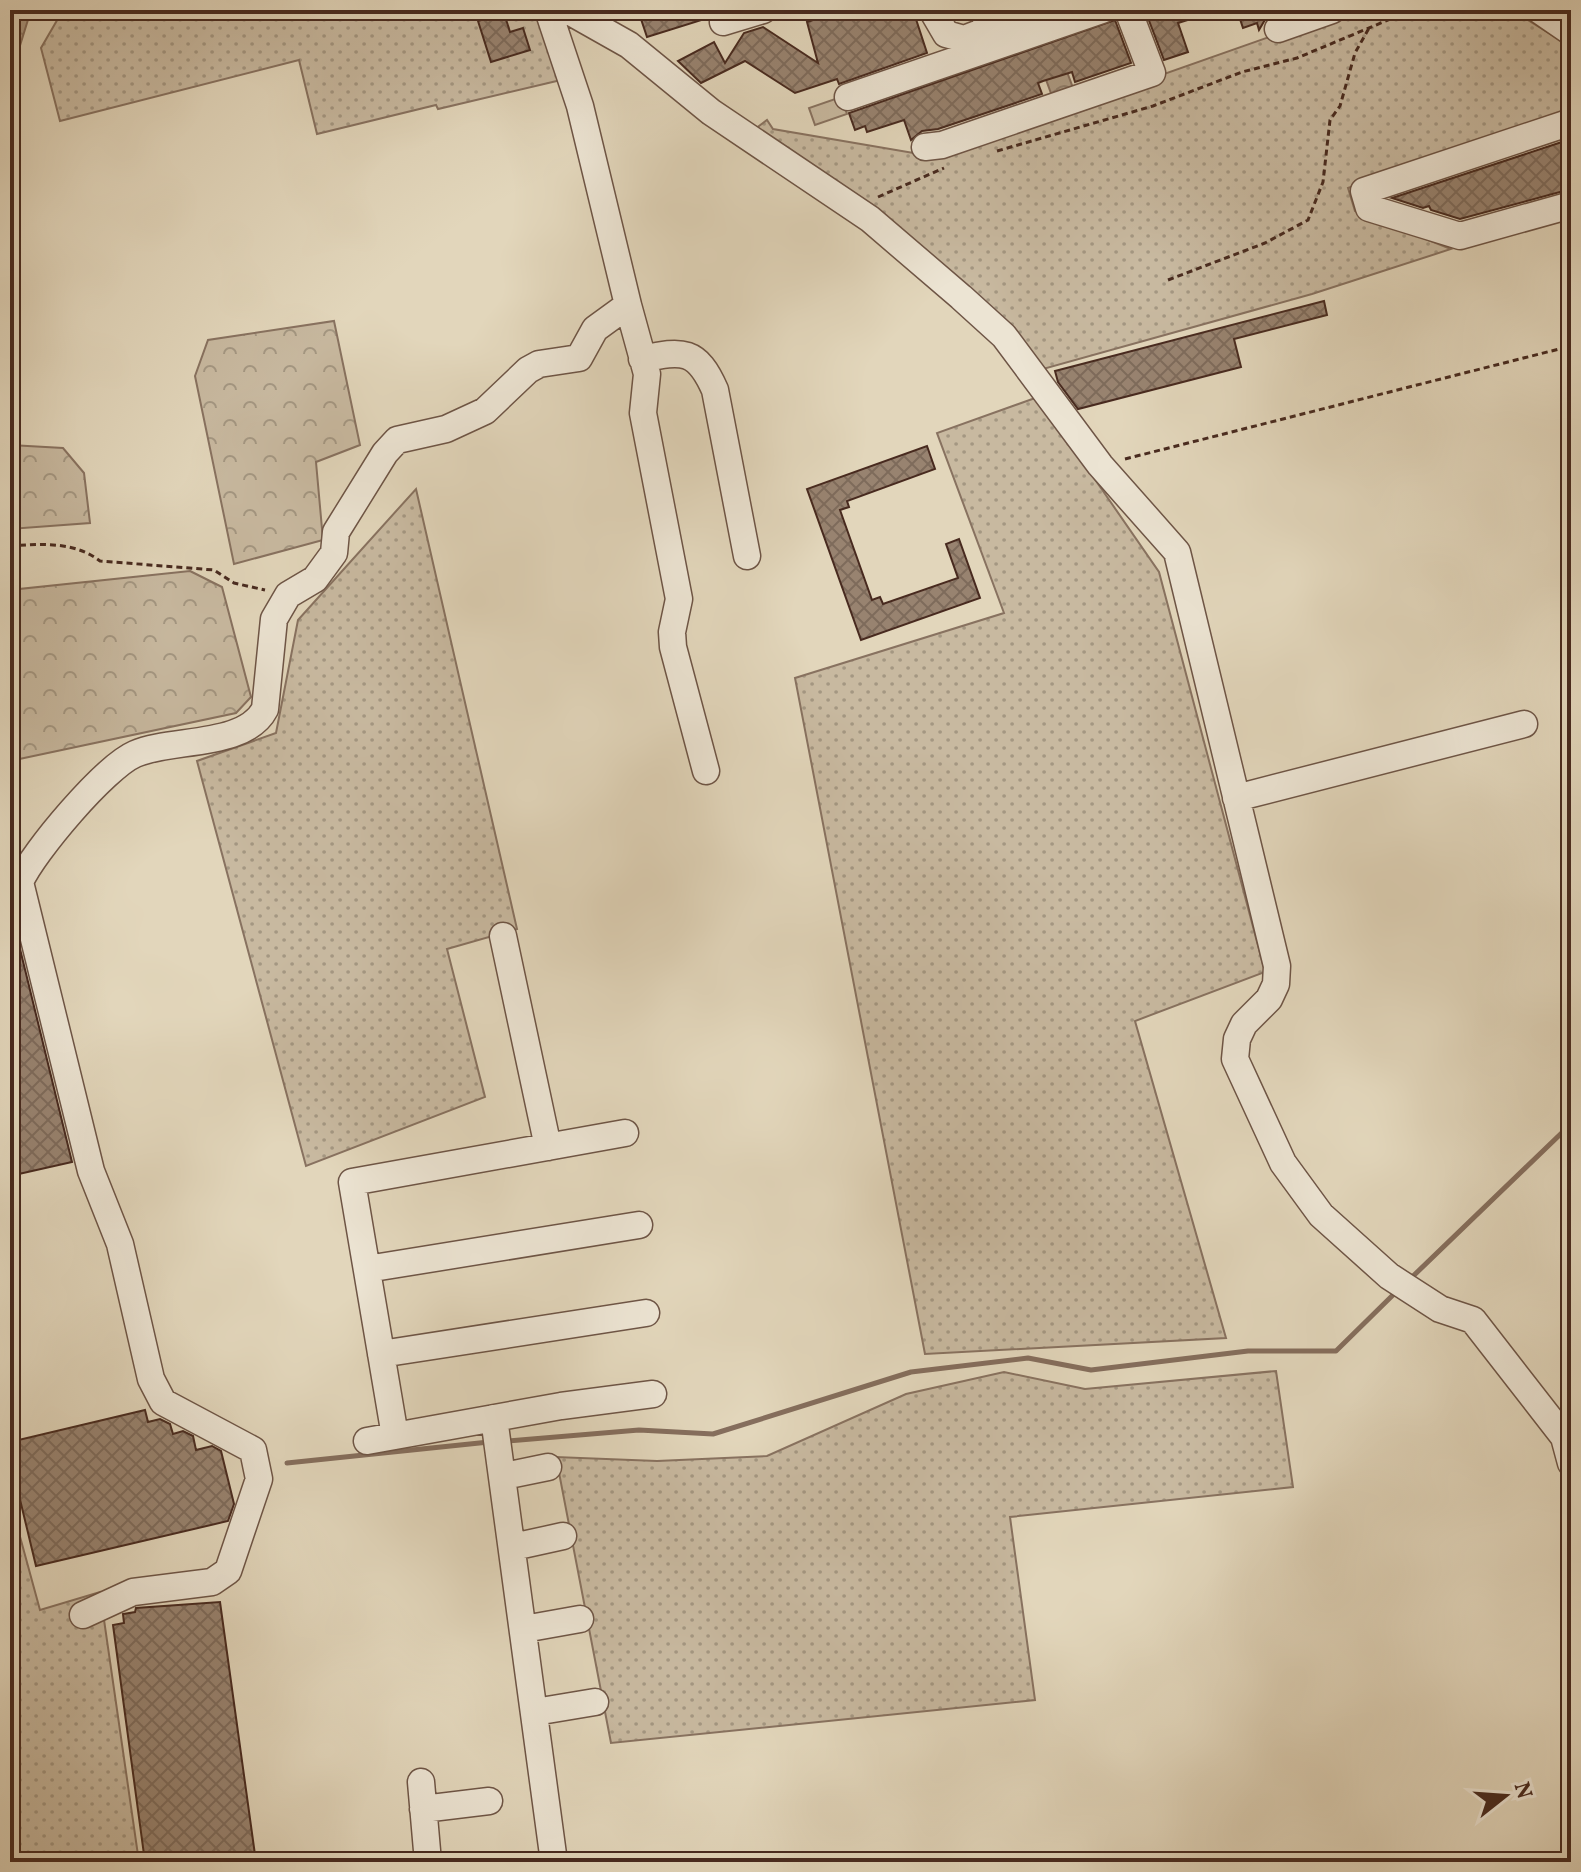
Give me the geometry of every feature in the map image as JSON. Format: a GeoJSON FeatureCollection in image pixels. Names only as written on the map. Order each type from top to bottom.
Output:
{"type":"FeatureCollection","features":[{"type":"Feature","properties":{"kind":"street"},"geometry":{"type":"LineString","coordinates":[[548,10],[580,106],[647,374],[643,413],[679,599],[672,632],[673,647],[706,771]]}},
{"type":"Feature","properties":{"kind":"street"},"geometry":{"type":"LineString","coordinates":[[567,10],[629,45],[711,112],[852,208],[1004,336],[1100,465],[1177,552],[1277,966],[1276,984],[1269,999],[1244,1024],[1237,1039],[1235,1059],[1283,1163],[1321,1215],[1389,1276],[1440,1309],[1473,1320],[1564,1437],[1571,1463]]}},
{"type":"Feature","properties":{"kind":"street"},"geometry":{"type":"LineString","coordinates":[[723,22],[763,10]]}},
{"type":"Feature","properties":{"kind":"street"},"geometry":{"type":"LineString","coordinates":[[932,10],[939,27],[955,37],[973,37],[990,19],[1041,10]]}},
{"type":"Feature","properties":{"kind":"street"},"geometry":{"type":"LineString","coordinates":[[848,97],[1102,10]]}},
{"type":"Feature","properties":{"kind":"street"},"geometry":{"type":"LineString","coordinates":[[925,147],[942,145],[1152,73],[1128,10]]}},
{"type":"Feature","properties":{"kind":"street"},"geometry":{"type":"LineString","coordinates":[[1278,29],[1332,10]]}},
{"type":"Feature","properties":{"kind":"street"},"geometry":{"type":"LineString","coordinates":[[1539,10],[1571,32]]}},
{"type":"Feature","properties":{"kind":"street"},"geometry":{"type":"LineString","coordinates":[[1571,122],[1364,191],[1369,208],[1460,236],[1571,205]]}},
{"type":"Feature","properties":{"kind":"street"},"geometry":{"type":"LineString","coordinates":[[83,1615],[133,1592],[212,1582],[228,1571],[259,1479],[253,1450],[163,1402],[151,1379],[120,1244],[91,1171],[15,883],[29,861],[112,768],[136,754],[237,733],[258,722],[265,709],[274,619],[288,595],[315,579],[334,553],[336,532],[385,453],[397,440],[465,422],[485,411],[528,370],[539,364],[579,358],[595,329],[628,305]]}},
{"type":"Feature","properties":{"kind":"street"},"geometry":{"type":"LineString","coordinates":[[642,359],[677,352],[691,355],[707,371],[715,390],[747,556]]}},
{"type":"Feature","properties":{"kind":"street"},"geometry":{"type":"LineString","coordinates":[[1236,798],[1524,724]]}},
{"type":"Feature","properties":{"kind":"street"},"geometry":{"type":"LineString","coordinates":[[503,936],[548,1147]]}},
{"type":"Feature","properties":{"kind":"street"},"geometry":{"type":"LineString","coordinates":[[395,1436],[352,1182],[625,1133]]}},
{"type":"Feature","properties":{"kind":"street"},"geometry":{"type":"LineString","coordinates":[[367,1269],[639,1225]]}},
{"type":"Feature","properties":{"kind":"street"},"geometry":{"type":"LineString","coordinates":[[381,1354],[646,1313]]}},
{"type":"Feature","properties":{"kind":"street"},"geometry":{"type":"LineString","coordinates":[[367,1441],[653,1394]]}},
{"type":"Feature","properties":{"kind":"street"},"geometry":{"type":"LineString","coordinates":[[494,1418],[554,1862]]}},
{"type":"Feature","properties":{"kind":"street"},"geometry":{"type":"LineString","coordinates":[[504,1476],[548,1467]]}},
{"type":"Feature","properties":{"kind":"street"},"geometry":{"type":"LineString","coordinates":[[513,1547],[563,1536]]}},
{"type":"Feature","properties":{"kind":"street"},"geometry":{"type":"LineString","coordinates":[[524,1629],[580,1619]]}},
{"type":"Feature","properties":{"kind":"street"},"geometry":{"type":"LineString","coordinates":[[535,1712],[595,1702]]}},
{"type":"Feature","properties":{"kind":"street"},"geometry":{"type":"LineString","coordinates":[[421,1782],[428,1862]]}},
{"type":"Feature","properties":{"kind":"street"},"geometry":{"type":"LineString","coordinates":[[423,1809],[489,1801]]}},
{"type":"Feature","properties":{"kind":"path"},"geometry":{"type":"LineString","coordinates":[[983,156],[1153,106],[1242,72],[1297,58],[1412,10]]}},
{"type":"Feature","properties":{"kind":"path"},"geometry":{"type":"LineString","coordinates":[[1168,280],[1265,243],[1308,220],[1323,182],[1330,120],[1340,106],[1355,53],[1369,28]]}},
{"type":"Feature","properties":{"kind":"path"},"geometry":{"type":"LineString","coordinates":[[852,208],[952,166]]}},
{"type":"Feature","properties":{"kind":"path"},"geometry":{"type":"LineString","coordinates":[[1100,465],[1571,346]]}},
{"type":"Feature","properties":{"kind":"path"},"geometry":{"type":"LineString","coordinates":[[10,546],[63,546],[87,551],[100,561],[214,570],[234,583],[288,595]]}},
{"type":"Feature","properties":{"kind":"green space"},"geometry":{"type":"Polygon","coordinates":[[[63,10],[536,10],[561,80],[438,109],[436,105],[317,134],[299,60],[60,121],[41,48],[63,10]]]}},
{"type":"Feature","properties":{"kind":"green space"},"geometry":{"type":"Polygon","coordinates":[[[1346,10],[1512,10],[1571,47],[1571,115],[1348,188],[1355,211],[1451,249],[1312,294],[1036,371],[755,129],[767,120],[773,129],[931,156],[1346,10]]]}},
{"type":"Feature","properties":{"kind":"green space"},"geometry":{"type":"Polygon","coordinates":[[[841,97],[847,114],[815,125],[809,108],[841,97]]]}},
{"type":"Feature","properties":{"kind":"green space"},"geometry":{"type":"Polygon","coordinates":[[[334,321],[360,445],[316,462],[323,540],[234,564],[195,376],[208,340],[334,321]]]}},
{"type":"Feature","properties":{"kind":"green space"},"geometry":{"type":"Polygon","coordinates":[[[1038,397],[1159,572],[1265,972],[1135,1021],[1226,1338],[925,1354],[795,678],[1004,613],[937,433],[1038,397]]]}},
{"type":"Feature","properties":{"kind":"green space"},"geometry":{"type":"Polygon","coordinates":[[[10,445],[63,448],[84,473],[90,523],[10,529],[10,445]]]}},
{"type":"Feature","properties":{"kind":"green space"},"geometry":{"type":"Polygon","coordinates":[[[416,489],[517,929],[447,949],[485,1097],[306,1166],[197,761],[276,733],[298,620],[416,489]]]}},
{"type":"Feature","properties":{"kind":"green space"},"geometry":{"type":"Polygon","coordinates":[[[190,571],[222,587],[251,697],[236,713],[10,761],[10,590],[190,571]]]}},
{"type":"Feature","properties":{"kind":"green space"},"geometry":{"type":"Polygon","coordinates":[[[1276,1371],[1293,1487],[1010,1517],[1035,1700],[611,1743],[556,1457],[657,1461],[767,1456],[906,1394],[1004,1372],[1085,1389],[1276,1371]]]}},
{"type":"Feature","properties":{"kind":"green space"},"geometry":{"type":"Polygon","coordinates":[[[10,1500],[40,1610],[100,1592],[139,1862],[10,1862],[10,1500]]]}},
{"type":"Feature","properties":{"kind":"water"},"geometry":{"type":"Polygon","coordinates":[[[10,10],[31,10],[18,52],[10,61],[10,10]]]}},
{"type":"Feature","properties":{"kind":"water"},"geometry":{"type":"Polygon","coordinates":[[[1054,37],[1073,88],[1052,96],[1033,44],[1054,37]]]}},
{"type":"Feature","properties":{"kind":"building"},"geometry":{"type":"Polygon","coordinates":[[[638,10],[713,10],[708,18],[647,37],[638,10]]]}},
{"type":"Feature","properties":{"kind":"building"},"geometry":{"type":"Polygon","coordinates":[[[842,10],[913,10],[927,53],[839,84],[837,79],[795,93],[745,61],[701,83],[678,61],[714,42],[725,63],[744,33],[763,27],[818,63],[807,22],[842,10]]]}},
{"type":"Feature","properties":{"kind":"building"},"geometry":{"type":"Polygon","coordinates":[[[1145,10],[1210,10],[1210,13],[1178,23],[1188,52],[1164,60],[1145,10]]]}},
{"type":"Feature","properties":{"kind":"building"},"geometry":{"type":"Polygon","coordinates":[[[1237,10],[1284,10],[1266,18],[1259,30],[1257,23],[1243,28],[1237,10]]]}},
{"type":"Feature","properties":{"kind":"building"},"geometry":{"type":"Polygon","coordinates":[[[504,13],[510,32],[523,28],[530,50],[491,62],[478,21],[504,13]]]}},
{"type":"Feature","properties":{"kind":"building"},"geometry":{"type":"Polygon","coordinates":[[[1115,20],[1131,63],[1075,82],[1072,72],[1043,81],[1038,83],[1042,94],[938,129],[922,131],[911,140],[904,120],[867,132],[865,126],[855,130],[849,113],[1115,20]]]}},
{"type":"Feature","properties":{"kind":"building"},"geometry":{"type":"Polygon","coordinates":[[[1571,139],[1571,189],[1460,219],[1431,210],[1429,206],[1423,208],[1392,198],[1571,139]]]}},
{"type":"Feature","properties":{"kind":"building"},"geometry":{"type":"Polygon","coordinates":[[[1324,301],[1327,315],[1234,339],[1241,367],[1078,409],[1058,382],[1055,371],[1324,301]]]}},
{"type":"Feature","properties":{"kind":"building"},"geometry":{"type":"Polygon","coordinates":[[[927,446],[935,469],[847,501],[849,507],[840,510],[872,600],[880,597],[883,604],[958,578],[946,544],[959,539],[980,598],[861,640],[807,489],[927,446]]]}},
{"type":"Feature","properties":{"kind":"building"},"geometry":{"type":"Polygon","coordinates":[[[10,908],[72,1162],[10,1176],[10,908]]]}},
{"type":"Feature","properties":{"kind":"building"},"geometry":{"type":"Polygon","coordinates":[[[145,1410],[148,1422],[160,1419],[170,1424],[173,1434],[183,1431],[193,1436],[196,1450],[212,1446],[221,1451],[234,1504],[228,1521],[36,1566],[10,1458],[10,1442],[145,1410]]]}},
{"type":"Feature","properties":{"kind":"building"},"geometry":{"type":"Polygon","coordinates":[[[220,1602],[256,1862],[145,1862],[113,1625],[124,1623],[123,1614],[135,1612],[136,1608],[220,1602]]]}},
{"type":"Feature","properties":{"kind":"waterway"},"geometry":{"type":"LineString","coordinates":[[1409,1280],[1571,1124]]}},
{"type":"Feature","properties":{"kind":"waterway"},"geometry":{"type":"LineString","coordinates":[[507,1441],[639,1430],[713,1434],[911,1372],[1028,1358],[1091,1370],[1248,1351],[1336,1351],[1396,1292]]}},
{"type":"Feature","properties":{"kind":"waterway"},"geometry":{"type":"LineString","coordinates":[[287,1463],[489,1442]]}}]}
